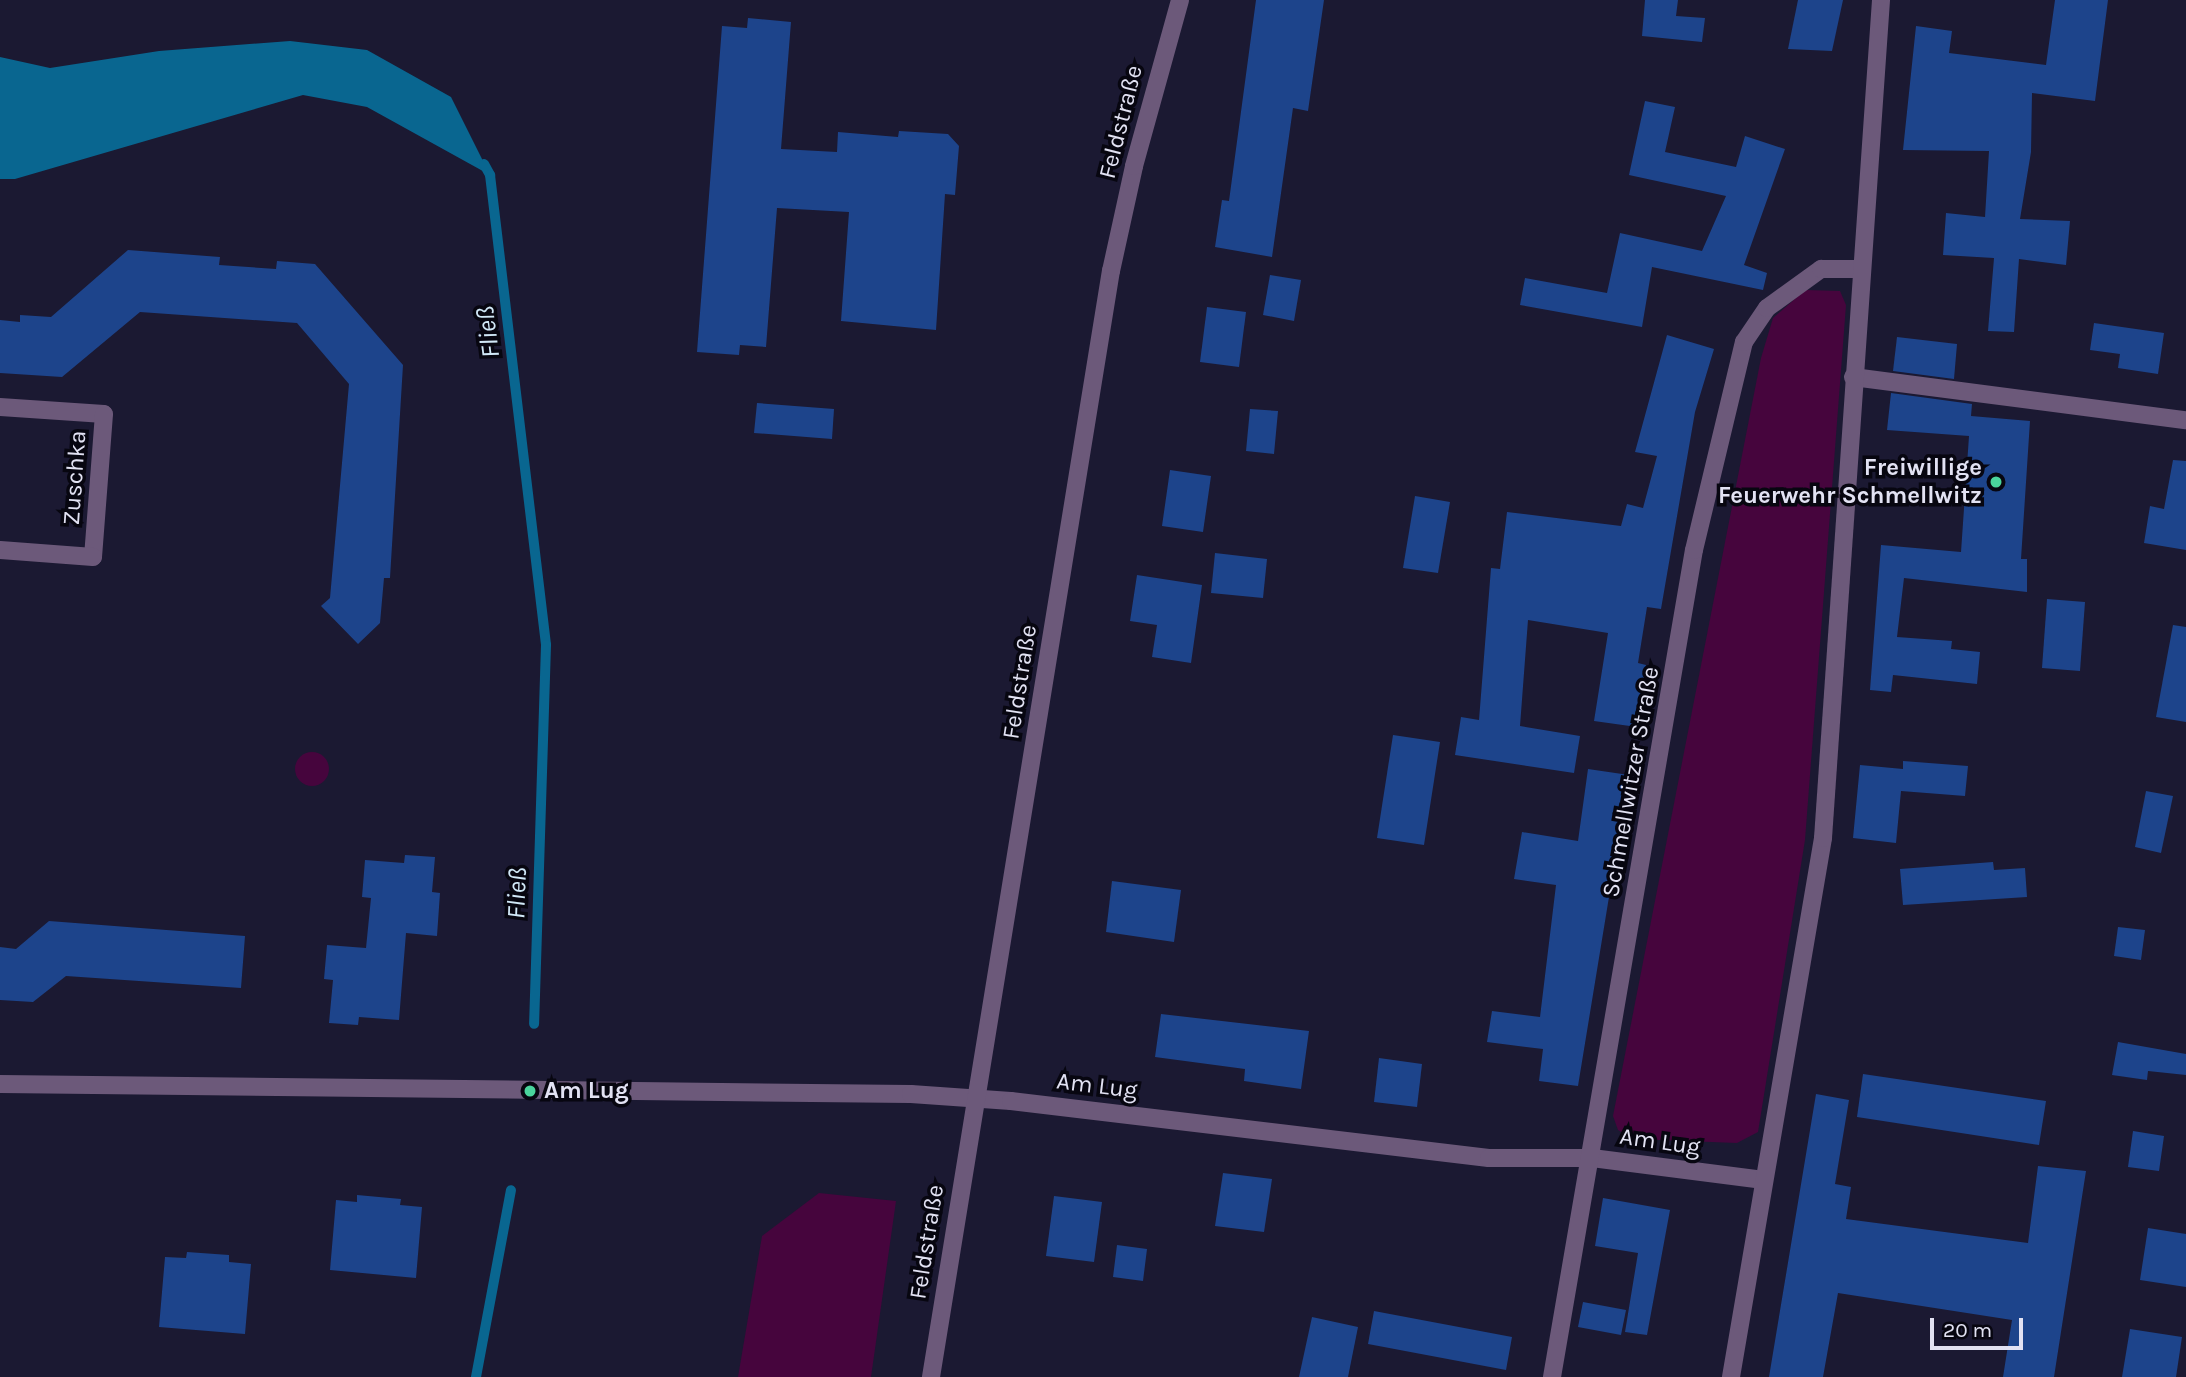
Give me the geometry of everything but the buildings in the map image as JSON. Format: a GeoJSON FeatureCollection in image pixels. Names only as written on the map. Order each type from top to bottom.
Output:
{"type":"FeatureCollection","features":[{"type":"Feature","properties":{"kind":"street","name":"Feldstraße"},"geometry":{"type":"LineString","coordinates":[[931,1377],[1111,271],[1134,166],[1180,0]]}},
{"type":"Feature","properties":{"kind":"street"},"geometry":{"type":"LineString","coordinates":[[1731,1377],[1823,838],[1860,269],[1881,0]]}},
{"type":"Feature","properties":{"kind":"street","name":"Schmellwitzer Straße"},"geometry":{"type":"LineString","coordinates":[[1552,1377],[1592,1158],[1694,550],[1744,342],[1767,307],[1821,269],[1860,269]]}},
{"type":"Feature","properties":{"kind":"street"},"geometry":{"type":"LineString","coordinates":[[1853,377],[2186,420]]}},
{"type":"Feature","properties":{"kind":"street","name":"Zuschka"},"geometry":{"type":"LineString","coordinates":[[0,407],[104,414],[93,557],[0,550]]}},
{"type":"Feature","properties":{"kind":"street","name":"Am Lug"},"geometry":{"type":"LineString","coordinates":[[0,1084],[975,1098],[1489,1158],[1592,1158],[1764,1180]]}},
{"type":"Feature","properties":{"kind":"shaded area"},"geometry":{"type":"Polygon","coordinates":[[[1805,290],[1840,291],[1846,305],[1805,840],[1758,1132],[1737,1143],[1633,1139],[1618,1130],[1613,1116],[1761,358],[1773,318],[1805,290]]]}},
{"type":"Feature","properties":{"kind":"shaded area"},"geometry":{"type":"Polygon","coordinates":[[[312,752],[324,757],[329,769],[324,781],[312,786],[300,781],[295,769],[300,757],[312,752]]]}},
{"type":"Feature","properties":{"kind":"shaded area"},"geometry":{"type":"Polygon","coordinates":[[[819,1193],[896,1201],[871,1377],[738,1377],[762,1236],[819,1193]]]}},
{"type":"Feature","properties":{"kind":"water"},"geometry":{"type":"Polygon","coordinates":[[[290,41],[367,50],[451,97],[490,175],[367,107],[303,95],[15,179],[0,179],[0,57],[50,68],[159,51],[290,41]]]}},
{"type":"Feature","properties":{"kind":"waterway","name":"Fließ"},"geometry":{"type":"LineString","coordinates":[[484,164],[490,175],[546,645],[534,1024]]}},
{"type":"Feature","properties":{"kind":"waterway","name":"Fließ"},"geometry":{"type":"LineString","coordinates":[[476,1377],[511,1190]]}},
{"type":"Feature","properties":{"kind":"place","name":"Freiwillige Feuerwehr Schmellwitz"},"geometry":{"type":"Point","coordinates":[1996,482]}},
{"type":"Feature","properties":{"kind":"place","name":"Am Lug"},"geometry":{"type":"Point","coordinates":[530,1091]}}]}
